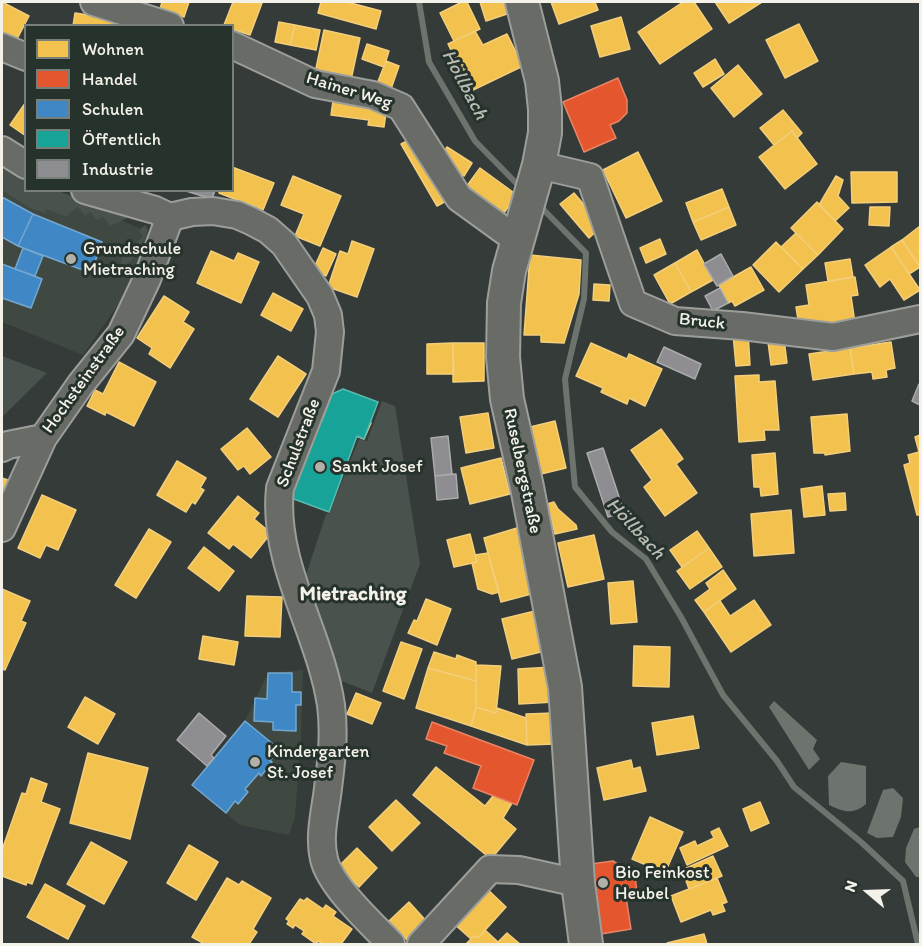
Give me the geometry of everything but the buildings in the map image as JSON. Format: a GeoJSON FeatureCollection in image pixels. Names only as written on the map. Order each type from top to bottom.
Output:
{"type":"FeatureCollection","features":[{"type":"Feature","properties":{"kind":"main road","name":"Ruselbergstraße"},"geometry":{"type":"LineString","coordinates":[[522,2],[542,81],[545,134],[517,240],[504,303],[503,357],[507,399],[527,487],[565,687],[578,883],[586,945]]}},
{"type":"Feature","properties":{"kind":"street"},"geometry":{"type":"LineString","coordinates":[[94,2],[164,24]]}},
{"type":"Feature","properties":{"kind":"street","name":"Hainer Weg"},"geometry":{"type":"LineString","coordinates":[[234,46],[315,84],[373,95],[401,107],[459,198],[517,240]]}},
{"type":"Feature","properties":{"kind":"street"},"geometry":{"type":"LineString","coordinates":[[2,47],[24,56]]}},
{"type":"Feature","properties":{"kind":"street"},"geometry":{"type":"LineString","coordinates":[[2,150],[24,164]]}},
{"type":"Feature","properties":{"kind":"street","name":"Bruck"},"geometry":{"type":"LineString","coordinates":[[533,186],[590,177],[633,303],[675,321],[742,326],[832,337],[921,319]]}},
{"type":"Feature","properties":{"kind":"street"},"geometry":{"type":"LineString","coordinates":[[92,192],[155,210],[170,217]]}},
{"type":"Feature","properties":{"kind":"street","name":"Schulstraße"},"geometry":{"type":"LineString","coordinates":[[170,217],[192,212],[213,211],[237,215],[268,230],[284,244],[297,261],[320,296],[328,315],[330,332],[326,371],[280,488],[280,527],[331,703],[333,754],[323,824],[324,860],[330,874],[356,908],[391,945]]}},
{"type":"Feature","properties":{"kind":"street","name":"Hochsteinstraße"},"geometry":{"type":"LineString","coordinates":[[2,448],[43,438],[80,384],[121,334],[147,279],[170,217]]}},
{"type":"Feature","properties":{"kind":"street"},"geometry":{"type":"LineString","coordinates":[[2,528],[43,438]]}},
{"type":"Feature","properties":{"kind":"street"},"geometry":{"type":"LineString","coordinates":[[421,945],[490,869],[519,870],[578,883]]}},
{"type":"Feature","properties":{"kind":"shaded area","name":"Grundschule Mietraching"},"geometry":{"type":"Polygon","coordinates":[[[2,164],[24,175],[24,192],[61,192],[149,233],[131,286],[83,355],[2,322],[2,164]]]}},
{"type":"Feature","properties":{"kind":"shaded area"},"geometry":{"type":"Polygon","coordinates":[[[8,168],[24,177],[24,192],[60,192],[130,217],[110,226],[103,217],[97,220],[90,212],[85,216],[78,207],[67,217],[46,209],[45,213],[30,208],[2,190],[2,171],[8,168]]]}},
{"type":"Feature","properties":{"kind":"shaded area"},"geometry":{"type":"Polygon","coordinates":[[[145,225],[148,230],[137,253],[129,263],[119,268],[124,252],[143,237],[139,230],[145,225]]]}},
{"type":"Feature","properties":{"kind":"shaded area"},"geometry":{"type":"Polygon","coordinates":[[[2,356],[47,373],[2,417],[2,356]]]}},
{"type":"Feature","properties":{"kind":"shaded area"},"geometry":{"type":"Polygon","coordinates":[[[382,401],[395,406],[420,564],[372,693],[339,680],[304,581],[326,514],[329,514],[359,439],[367,441],[382,401]]]}},
{"type":"Feature","properties":{"kind":"shaded area","name":"Kindergarten St. Josef"},"geometry":{"type":"Polygon","coordinates":[[[303,670],[295,817],[289,835],[240,825],[192,785],[245,721],[268,673],[303,670]]]}},
{"type":"Feature","properties":{"kind":"shaded area"},"geometry":{"type":"Polygon","coordinates":[[[774,701],[817,740],[813,749],[820,759],[809,770],[769,707],[774,701]]]}},
{"type":"Feature","properties":{"kind":"shaded area"},"geometry":{"type":"Polygon","coordinates":[[[841,762],[866,766],[866,804],[857,810],[844,811],[829,805],[828,776],[841,762]]]}},
{"type":"Feature","properties":{"kind":"shaded area"},"geometry":{"type":"Polygon","coordinates":[[[893,788],[903,798],[901,817],[893,837],[877,838],[867,833],[883,790],[893,788]]]}},
{"type":"Feature","properties":{"kind":"shaded area"},"geometry":{"type":"Polygon","coordinates":[[[920,827],[920,877],[916,877],[905,862],[906,848],[914,829],[920,827]]]}},
{"type":"Feature","properties":{"kind":"waterway","name":"Höllbach"},"geometry":{"type":"LineString","coordinates":[[419,2],[429,62],[475,141],[521,188]]}},
{"type":"Feature","properties":{"kind":"waterway","name":"Höllbach"},"geometry":{"type":"LineString","coordinates":[[537,203],[586,253],[584,299],[565,379],[575,487],[612,532],[646,559],[681,617],[723,695],[777,761],[794,787],[861,842],[903,881],[918,944]]}},
{"type":"Feature","properties":{"kind":"place","name":"Grundschule Mietraching"},"geometry":{"type":"Point","coordinates":[71,259]}},
{"type":"Feature","properties":{"kind":"place","name":"Sankt Josef"},"geometry":{"type":"Point","coordinates":[320,467]}},
{"type":"Feature","properties":{"kind":"place","name":"Kindergarten St. Josef"},"geometry":{"type":"Point","coordinates":[255,762]}},
{"type":"Feature","properties":{"kind":"place","name":"Bio Feinkost Heubel"},"geometry":{"type":"Point","coordinates":[603,883]}},
{"type":"Feature","properties":{"kind":"district","name":"Mietraching"},"geometry":{"type":"Point","coordinates":[353,595]}}]}
